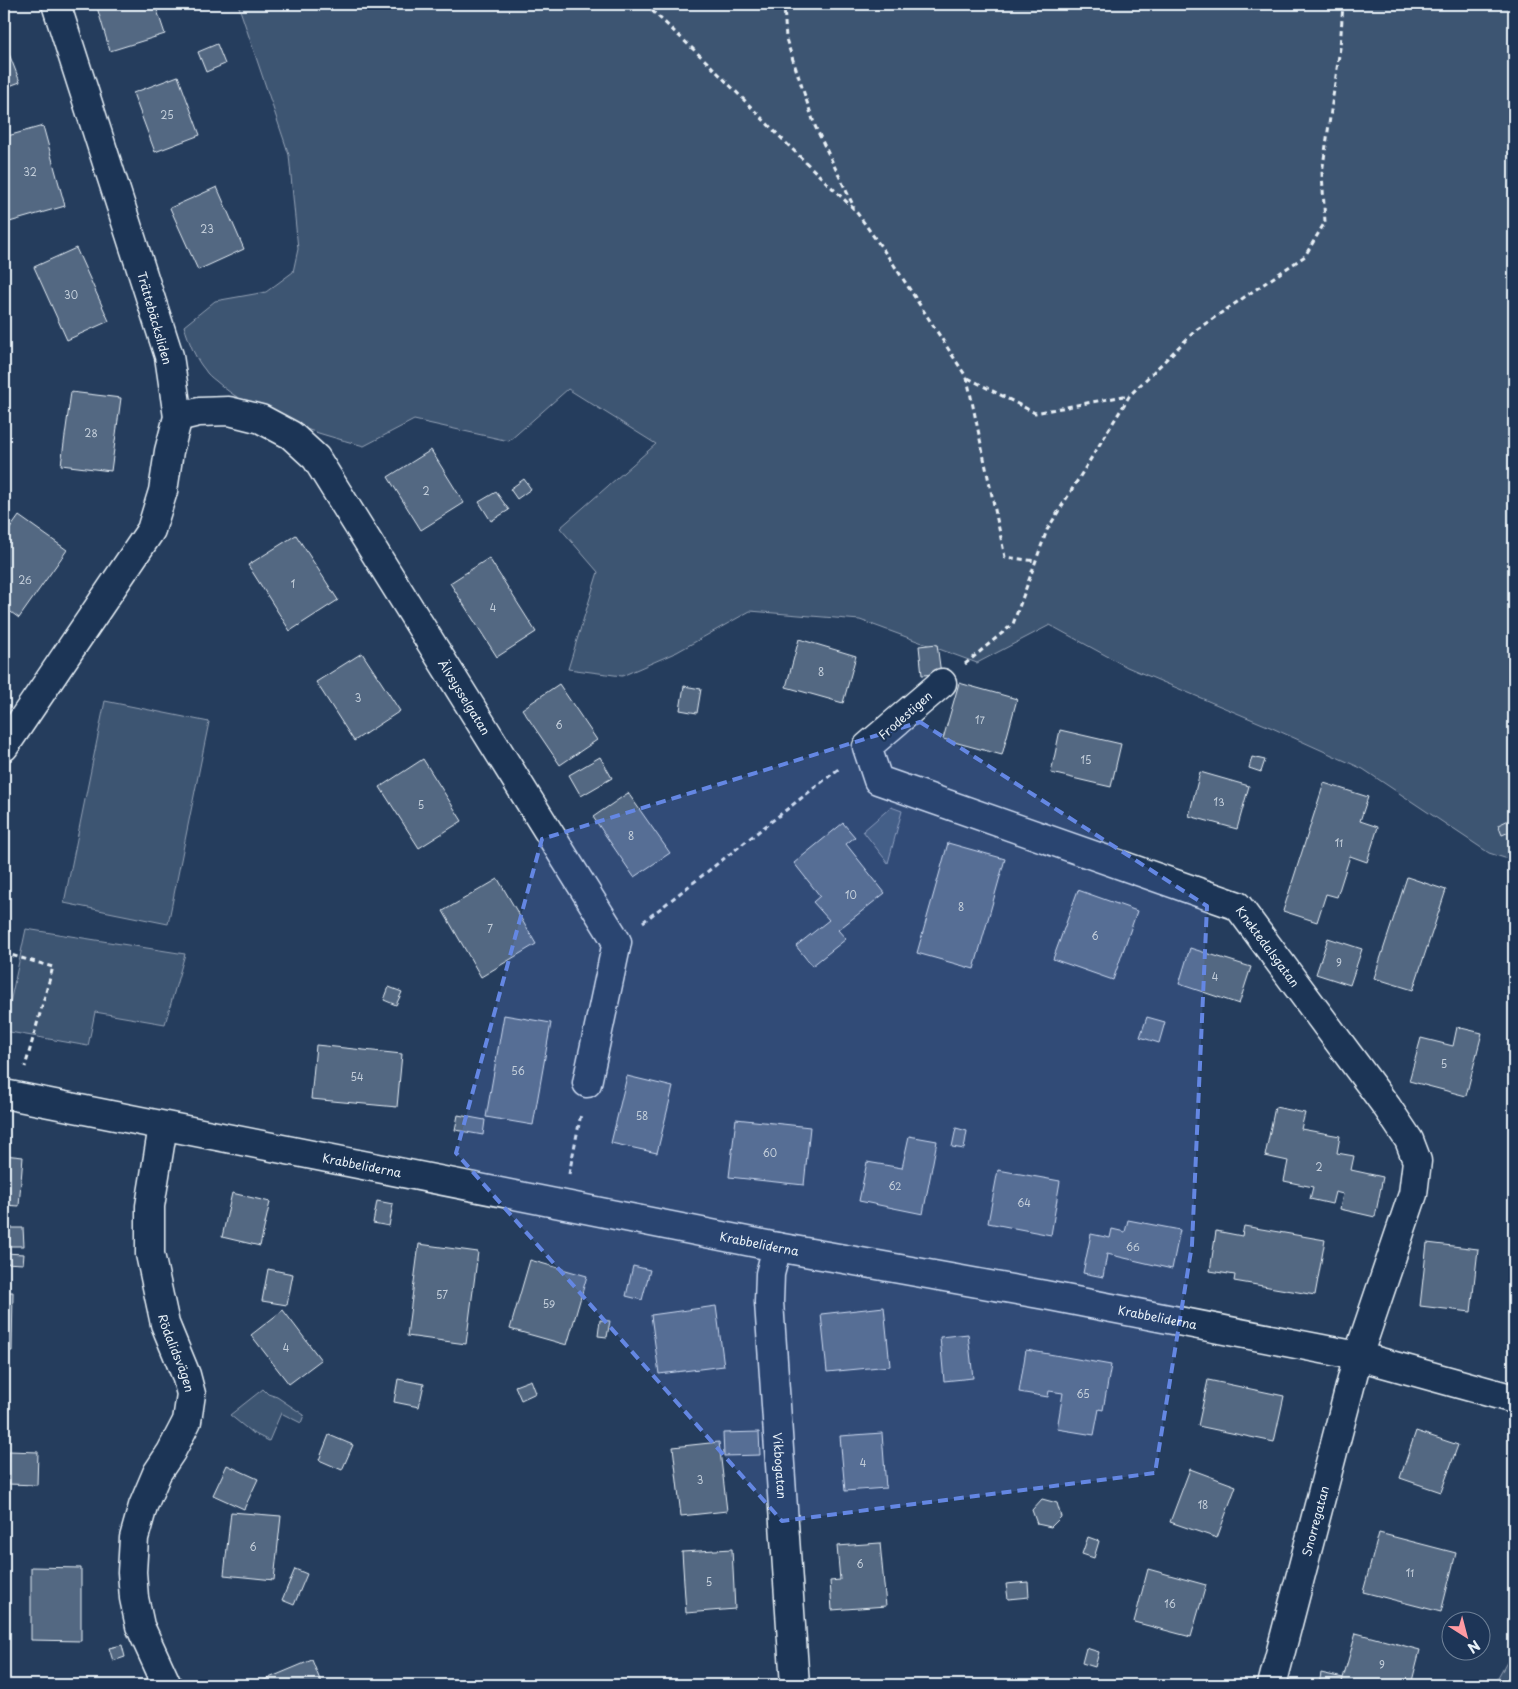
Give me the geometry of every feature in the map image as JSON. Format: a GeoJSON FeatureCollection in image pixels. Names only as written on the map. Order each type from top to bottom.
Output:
{"type":"FeatureCollection","features":[{"type":"Feature","properties":{"kind":"street","name":"Trättebäcksliden"},"geometry":{"type":"LineString","coordinates":[[4,747],[151,530],[163,490],[178,417],[169,356],[56,4]]}},
{"type":"Feature","properties":{"kind":"street","name":"Älvsysselgatan"},"geometry":{"type":"LineString","coordinates":[[178,417],[199,412],[229,411],[261,420],[291,435],[316,458],[617,942]]}},
{"type":"Feature","properties":{"kind":"street","name":"Frodestigen"},"geometry":{"type":"LineString","coordinates":[[867,747],[942,683]]}},
{"type":"Feature","properties":{"kind":"street","name":"Knektedalsgatan"},"geometry":{"type":"LineString","coordinates":[[867,747],[878,780],[1238,906],[1387,1107],[1409,1140],[1417,1161],[1413,1194],[1358,1356]]}},
{"type":"Feature","properties":{"kind":"street"},"geometry":{"type":"LineString","coordinates":[[587,1083],[617,942]]}},
{"type":"Feature","properties":{"kind":"street","name":"Krabbeliderna"},"geometry":{"type":"LineString","coordinates":[[10,1096],[777,1247],[1054,1297],[1358,1356],[1514,1399]]}},
{"type":"Feature","properties":{"kind":"street","name":"Rödalidsvägen"},"geometry":{"type":"LineString","coordinates":[[163,1126],[150,1206],[150,1254],[165,1324],[186,1375],[191,1394],[187,1421],[171,1452],[157,1473],[143,1506],[134,1538],[132,1572],[134,1598],[140,1626],[167,1685]]}},
{"type":"Feature","properties":{"kind":"street","name":"Vikbogatan"},"geometry":{"type":"LineString","coordinates":[[777,1247],[770,1274],[769,1302],[796,1685]]}},
{"type":"Feature","properties":{"kind":"street","name":"Snorregatan"},"geometry":{"type":"LineString","coordinates":[[1272,1685],[1358,1356]]}},
{"type":"Feature","properties":{"kind":"path"},"geometry":{"type":"LineString","coordinates":[[644,4],[709,64],[855,210]]}},
{"type":"Feature","properties":{"kind":"path"},"geometry":{"type":"LineString","coordinates":[[784,4],[786,39],[815,126],[855,210],[894,265],[967,378],[1005,557],[1036,562]]}},
{"type":"Feature","properties":{"kind":"path"},"geometry":{"type":"LineString","coordinates":[[942,683],[1013,624],[1047,530],[1130,395],[1196,330],[1305,256],[1325,222],[1322,173],[1340,48],[1342,4]]}},
{"type":"Feature","properties":{"kind":"path"},"geometry":{"type":"LineString","coordinates":[[967,378],[1035,412],[1130,395]]}},
{"type":"Feature","properties":{"kind":"path"},"geometry":{"type":"LineString","coordinates":[[617,942],[867,747]]}},
{"type":"Feature","properties":{"kind":"path"},"geometry":{"type":"LineString","coordinates":[[4,953],[53,967],[10,1096]]}},
{"type":"Feature","properties":{"kind":"path"},"geometry":{"type":"LineString","coordinates":[[563,1204],[587,1083]]}},
{"type":"Feature","properties":{"kind":"highlighted area"},"geometry":{"type":"Polygon","coordinates":[[[920,722],[1207,906],[1192,1245],[1155,1473],[782,1521],[456,1153],[542,839],[920,722]]]}},
{"type":"Feature","properties":{"kind":"shaded area"},"geometry":{"type":"Polygon","coordinates":[[[238,4],[1514,4],[1514,861],[1489,853],[1363,769],[1270,727],[1127,667],[1050,625],[977,663],[860,620],[750,611],[677,652],[622,676],[568,669],[598,572],[560,528],[656,444],[568,389],[509,441],[414,420],[364,446],[305,429],[267,414],[232,394],[210,376],[195,354],[184,326],[215,301],[266,292],[293,272],[298,249],[289,155],[238,4]]]}},
{"type":"Feature","properties":{"kind":"shaded area"},"geometry":{"type":"Polygon","coordinates":[[[105,701],[209,722],[168,924],[64,903],[105,701]]]}},
{"type":"Feature","properties":{"kind":"shaded area"},"geometry":{"type":"Polygon","coordinates":[[[891,807],[902,811],[888,863],[863,831],[891,807]]]}},
{"type":"Feature","properties":{"kind":"shaded area"},"geometry":{"type":"Polygon","coordinates":[[[26,929],[185,954],[165,1024],[95,1012],[88,1046],[4,1031],[26,929]]]}},
{"type":"Feature","properties":{"kind":"shaded area"},"geometry":{"type":"Polygon","coordinates":[[[263,1389],[268,1394],[277,1397],[304,1415],[301,1423],[281,1413],[269,1441],[251,1432],[230,1415],[263,1389]]]}},
{"type":"Feature","properties":{"kind":"shaded area"},"geometry":{"type":"Polygon","coordinates":[[[1514,1646],[1514,1685],[1494,1685],[1510,1657],[1514,1646]]]}},
{"type":"Feature","properties":{"kind":"building"},"geometry":{"type":"Polygon","coordinates":[[[96,4],[155,4],[165,34],[110,51],[96,4]]]}},
{"type":"Feature","properties":{"kind":"building"},"geometry":{"type":"Polygon","coordinates":[[[4,41],[20,82],[4,88],[4,41]]]}},
{"type":"Feature","properties":{"kind":"building"},"geometry":{"type":"Polygon","coordinates":[[[217,44],[225,64],[206,72],[198,52],[217,44]]]}},
{"type":"Feature","properties":{"kind":"building"},"geometry":{"type":"Polygon","coordinates":[[[178,76],[200,135],[155,152],[133,93],[178,76]]]}},
{"type":"Feature","properties":{"kind":"building"},"geometry":{"type":"Polygon","coordinates":[[[43,126],[65,206],[6,223],[4,216],[4,137],[43,126]]]}},
{"type":"Feature","properties":{"kind":"building"},"geometry":{"type":"Polygon","coordinates":[[[217,187],[244,249],[198,270],[170,208],[217,187]]]}},
{"type":"Feature","properties":{"kind":"building"},"geometry":{"type":"Polygon","coordinates":[[[76,248],[109,321],[67,340],[34,267],[76,248]]]}},
{"type":"Feature","properties":{"kind":"building"},"geometry":{"type":"Polygon","coordinates":[[[71,392],[121,398],[111,471],[61,465],[71,392]]]}},
{"type":"Feature","properties":{"kind":"building"},"geometry":{"type":"Polygon","coordinates":[[[431,450],[464,503],[421,530],[388,477],[431,450]]]}},
{"type":"Feature","properties":{"kind":"building"},"geometry":{"type":"Polygon","coordinates":[[[524,479],[531,489],[517,499],[510,489],[524,479]]]}},
{"type":"Feature","properties":{"kind":"building"},"geometry":{"type":"Polygon","coordinates":[[[496,492],[509,510],[491,521],[479,502],[496,492]]]}},
{"type":"Feature","properties":{"kind":"building"},"geometry":{"type":"Polygon","coordinates":[[[19,516],[67,550],[19,618],[4,607],[4,537],[19,516]]]}},
{"type":"Feature","properties":{"kind":"building"},"geometry":{"type":"Polygon","coordinates":[[[296,535],[338,600],[290,631],[248,565],[296,535]]]}},
{"type":"Feature","properties":{"kind":"building"},"geometry":{"type":"Polygon","coordinates":[[[489,558],[536,632],[497,657],[450,583],[489,558]]]}},
{"type":"Feature","properties":{"kind":"building"},"geometry":{"type":"Polygon","coordinates":[[[799,639],[856,656],[843,703],[786,687],[799,639]]]}},
{"type":"Feature","properties":{"kind":"building"},"geometry":{"type":"Polygon","coordinates":[[[937,644],[941,674],[922,675],[919,646],[937,644]]]}},
{"type":"Feature","properties":{"kind":"building"},"geometry":{"type":"Polygon","coordinates":[[[362,653],[400,711],[354,741],[316,682],[362,653]]]}},
{"type":"Feature","properties":{"kind":"building"},"geometry":{"type":"Polygon","coordinates":[[[959,683],[1017,699],[1002,755],[943,739],[959,683]]]}},
{"type":"Feature","properties":{"kind":"building"},"geometry":{"type":"Polygon","coordinates":[[[559,684],[597,740],[560,765],[522,709],[559,684]]]}},
{"type":"Feature","properties":{"kind":"building"},"geometry":{"type":"Polygon","coordinates":[[[684,686],[701,689],[697,713],[680,710],[684,686]]]}},
{"type":"Feature","properties":{"kind":"building"},"geometry":{"type":"Polygon","coordinates":[[[1060,730],[1121,744],[1111,787],[1051,773],[1060,730]]]}},
{"type":"Feature","properties":{"kind":"building"},"geometry":{"type":"Polygon","coordinates":[[[600,757],[612,778],[581,796],[569,775],[600,757]]]}},
{"type":"Feature","properties":{"kind":"building"},"geometry":{"type":"Polygon","coordinates":[[[1252,757],[1265,760],[1261,772],[1249,768],[1252,757]]]}},
{"type":"Feature","properties":{"kind":"building"},"geometry":{"type":"Polygon","coordinates":[[[423,759],[462,821],[419,848],[380,787],[423,759]]]}},
{"type":"Feature","properties":{"kind":"building"},"geometry":{"type":"Polygon","coordinates":[[[1200,772],[1249,786],[1237,829],[1189,816],[1200,772]]]}},
{"type":"Feature","properties":{"kind":"building"},"geometry":{"type":"Polygon","coordinates":[[[1324,783],[1368,797],[1360,821],[1378,827],[1367,862],[1350,856],[1337,897],[1326,894],[1317,922],[1283,911],[1324,783]]]}},
{"type":"Feature","properties":{"kind":"building"},"geometry":{"type":"Polygon","coordinates":[[[628,793],[670,853],[634,877],[593,817],[628,793]]]}},
{"type":"Feature","properties":{"kind":"building"},"geometry":{"type":"Polygon","coordinates":[[[1511,819],[1514,830],[1502,835],[1498,825],[1511,819]]]}},
{"type":"Feature","properties":{"kind":"building"},"geometry":{"type":"Polygon","coordinates":[[[843,823],[855,837],[846,844],[885,893],[838,930],[846,939],[812,966],[796,946],[829,920],[813,902],[820,896],[794,863],[843,823]]]}},
{"type":"Feature","properties":{"kind":"building"},"geometry":{"type":"Polygon","coordinates":[[[948,843],[1005,859],[974,969],[917,953],[948,843]]]}},
{"type":"Feature","properties":{"kind":"building"},"geometry":{"type":"Polygon","coordinates":[[[1407,877],[1446,890],[1413,990],[1374,978],[1407,877]]]}},
{"type":"Feature","properties":{"kind":"building"},"geometry":{"type":"Polygon","coordinates":[[[498,879],[536,944],[481,977],[443,911],[498,879]]]}},
{"type":"Feature","properties":{"kind":"building"},"geometry":{"type":"Polygon","coordinates":[[[1078,890],[1137,911],[1113,980],[1053,959],[1078,890]]]}},
{"type":"Feature","properties":{"kind":"building"},"geometry":{"type":"Polygon","coordinates":[[[1328,938],[1362,949],[1350,985],[1316,974],[1328,938]]]}},
{"type":"Feature","properties":{"kind":"building"},"geometry":{"type":"Polygon","coordinates":[[[1190,948],[1251,967],[1239,1004],[1179,984],[1190,948]]]}},
{"type":"Feature","properties":{"kind":"building"},"geometry":{"type":"Polygon","coordinates":[[[389,987],[402,992],[396,1005],[384,1000],[389,987]]]}},
{"type":"Feature","properties":{"kind":"building"},"geometry":{"type":"Polygon","coordinates":[[[504,1015],[551,1023],[533,1125],[486,1117],[504,1015]]]}},
{"type":"Feature","properties":{"kind":"building"},"geometry":{"type":"Polygon","coordinates":[[[1147,1017],[1165,1022],[1159,1043],[1140,1037],[1147,1017]]]}},
{"type":"Feature","properties":{"kind":"building"},"geometry":{"type":"Polygon","coordinates":[[[1457,1027],[1482,1033],[1466,1096],[1409,1081],[1421,1038],[1453,1046],[1457,1027]]]}},
{"type":"Feature","properties":{"kind":"building"},"geometry":{"type":"Polygon","coordinates":[[[316,1045],[402,1054],[397,1107],[311,1099],[316,1045]]]}},
{"type":"Feature","properties":{"kind":"building"},"geometry":{"type":"Polygon","coordinates":[[[627,1076],[673,1087],[657,1153],[611,1143],[627,1076]]]}},
{"type":"Feature","properties":{"kind":"building"},"geometry":{"type":"Polygon","coordinates":[[[1275,1107],[1305,1113],[1301,1129],[1340,1136],[1337,1153],[1354,1156],[1351,1170],[1383,1177],[1375,1217],[1340,1209],[1343,1194],[1335,1192],[1332,1204],[1310,1199],[1313,1187],[1284,1181],[1288,1161],[1265,1156],[1275,1107]]]}},
{"type":"Feature","properties":{"kind":"building"},"geometry":{"type":"Polygon","coordinates":[[[458,1115],[485,1120],[483,1135],[455,1130],[458,1115]]]}},
{"type":"Feature","properties":{"kind":"building"},"geometry":{"type":"Polygon","coordinates":[[[736,1119],[810,1127],[804,1185],[729,1177],[736,1119]]]}},
{"type":"Feature","properties":{"kind":"building"},"geometry":{"type":"Polygon","coordinates":[[[956,1128],[967,1131],[964,1149],[952,1147],[956,1128]]]}},
{"type":"Feature","properties":{"kind":"building"},"geometry":{"type":"Polygon","coordinates":[[[909,1136],[937,1141],[923,1214],[859,1201],[867,1162],[902,1168],[909,1136]]]}},
{"type":"Feature","properties":{"kind":"building"},"geometry":{"type":"Polygon","coordinates":[[[4,1155],[23,1157],[19,1206],[4,1205],[4,1155]]]}},
{"type":"Feature","properties":{"kind":"building"},"geometry":{"type":"Polygon","coordinates":[[[998,1170],[1060,1181],[1051,1235],[988,1223],[998,1170]]]}},
{"type":"Feature","properties":{"kind":"building"},"geometry":{"type":"Polygon","coordinates":[[[232,1193],[270,1202],[260,1246],[222,1237],[232,1193]]]}},
{"type":"Feature","properties":{"kind":"building"},"geometry":{"type":"Polygon","coordinates":[[[377,1201],[393,1204],[389,1226],[373,1223],[377,1201]]]}},
{"type":"Feature","properties":{"kind":"building"},"geometry":{"type":"Polygon","coordinates":[[[1128,1220],[1180,1230],[1172,1269],[1107,1254],[1103,1277],[1083,1273],[1091,1234],[1110,1238],[1112,1229],[1125,1232],[1128,1220]]]}},
{"type":"Feature","properties":{"kind":"building"},"geometry":{"type":"Polygon","coordinates":[[[1244,1226],[1325,1240],[1315,1295],[1234,1281],[1235,1275],[1210,1271],[1216,1231],[1242,1236],[1244,1226]]]}},
{"type":"Feature","properties":{"kind":"building"},"geometry":{"type":"Polygon","coordinates":[[[4,1228],[23,1228],[24,1246],[4,1246],[4,1228]]]}},
{"type":"Feature","properties":{"kind":"building"},"geometry":{"type":"Polygon","coordinates":[[[1427,1243],[1478,1249],[1471,1312],[1420,1306],[1427,1243]]]}},
{"type":"Feature","properties":{"kind":"building"},"geometry":{"type":"Polygon","coordinates":[[[419,1244],[478,1252],[466,1344],[407,1336],[419,1244]]]}},
{"type":"Feature","properties":{"kind":"building"},"geometry":{"type":"Polygon","coordinates":[[[4,1253],[24,1254],[23,1264],[4,1263],[4,1253]]]}},
{"type":"Feature","properties":{"kind":"building"},"geometry":{"type":"Polygon","coordinates":[[[530,1260],[587,1276],[567,1345],[510,1329],[530,1260]]]}},
{"type":"Feature","properties":{"kind":"building"},"geometry":{"type":"Polygon","coordinates":[[[633,1266],[650,1270],[642,1300],[626,1296],[633,1266]]]}},
{"type":"Feature","properties":{"kind":"building"},"geometry":{"type":"Polygon","coordinates":[[[268,1269],[293,1274],[287,1305],[262,1301],[268,1269]]]}},
{"type":"Feature","properties":{"kind":"building"},"geometry":{"type":"Polygon","coordinates":[[[4,1292],[13,1292],[12,1351],[4,1351],[4,1292]]]}},
{"type":"Feature","properties":{"kind":"building"},"geometry":{"type":"Polygon","coordinates":[[[716,1306],[724,1366],[659,1374],[651,1315],[716,1306]]]}},
{"type":"Feature","properties":{"kind":"building"},"geometry":{"type":"Polygon","coordinates":[[[884,1307],[890,1366],[827,1372],[821,1314],[884,1307]]]}},
{"type":"Feature","properties":{"kind":"building"},"geometry":{"type":"Polygon","coordinates":[[[283,1310],[321,1360],[289,1384],[251,1335],[283,1310]]]}},
{"type":"Feature","properties":{"kind":"building"},"geometry":{"type":"Polygon","coordinates":[[[600,1320],[610,1321],[607,1337],[598,1336],[600,1320]]]}},
{"type":"Feature","properties":{"kind":"building"},"geometry":{"type":"Polygon","coordinates":[[[968,1334],[973,1378],[944,1381],[940,1337],[968,1334]]]}},
{"type":"Feature","properties":{"kind":"building"},"geometry":{"type":"Polygon","coordinates":[[[1026,1350],[1111,1365],[1103,1410],[1099,1409],[1094,1435],[1057,1429],[1063,1393],[1049,1391],[1048,1397],[1019,1392],[1026,1350]]]}},
{"type":"Feature","properties":{"kind":"building"},"geometry":{"type":"Polygon","coordinates":[[[398,1379],[424,1384],[419,1407],[394,1402],[398,1379]]]}},
{"type":"Feature","properties":{"kind":"building"},"geometry":{"type":"Polygon","coordinates":[[[531,1380],[536,1393],[521,1400],[515,1386],[531,1380]]]}},
{"type":"Feature","properties":{"kind":"building"},"geometry":{"type":"Polygon","coordinates":[[[1208,1380],[1284,1396],[1274,1442],[1198,1426],[1208,1380]]]}},
{"type":"Feature","properties":{"kind":"building"},"geometry":{"type":"Polygon","coordinates":[[[1416,1431],[1458,1445],[1441,1492],[1400,1478],[1416,1431]]]}},
{"type":"Feature","properties":{"kind":"building"},"geometry":{"type":"Polygon","coordinates":[[[759,1432],[760,1455],[724,1456],[723,1433],[759,1432]]]}},
{"type":"Feature","properties":{"kind":"building"},"geometry":{"type":"Polygon","coordinates":[[[882,1433],[886,1488],[845,1491],[840,1436],[882,1433]]]}},
{"type":"Feature","properties":{"kind":"building"},"geometry":{"type":"Polygon","coordinates":[[[329,1435],[353,1445],[342,1470],[319,1460],[329,1435]]]}},
{"type":"Feature","properties":{"kind":"building"},"geometry":{"type":"Polygon","coordinates":[[[719,1442],[727,1511],[681,1516],[673,1447],[719,1442]]]}},
{"type":"Feature","properties":{"kind":"building"},"geometry":{"type":"Polygon","coordinates":[[[9,1451],[38,1452],[37,1485],[8,1484],[9,1451]]]}},
{"type":"Feature","properties":{"kind":"building"},"geometry":{"type":"Polygon","coordinates":[[[227,1465],[258,1479],[244,1509],[213,1495],[227,1465]]]}},
{"type":"Feature","properties":{"kind":"building"},"geometry":{"type":"Polygon","coordinates":[[[1190,1469],[1236,1486],[1217,1538],[1170,1522],[1190,1469]]]}},
{"type":"Feature","properties":{"kind":"building"},"geometry":{"type":"Polygon","coordinates":[[[1042,1499],[1057,1503],[1061,1517],[1051,1527],[1037,1524],[1032,1510],[1042,1499]]]}},
{"type":"Feature","properties":{"kind":"building"},"geometry":{"type":"Polygon","coordinates":[[[231,1512],[281,1516],[274,1580],[224,1575],[231,1512]]]}},
{"type":"Feature","properties":{"kind":"building"},"geometry":{"type":"Polygon","coordinates":[[[1379,1533],[1456,1553],[1441,1612],[1363,1592],[1379,1533]]]}},
{"type":"Feature","properties":{"kind":"building"},"geometry":{"type":"Polygon","coordinates":[[[1088,1537],[1099,1541],[1094,1558],[1082,1554],[1088,1537]]]}},
{"type":"Feature","properties":{"kind":"building"},"geometry":{"type":"Polygon","coordinates":[[[880,1543],[886,1606],[832,1610],[830,1581],[840,1580],[837,1546],[880,1543]]]}},
{"type":"Feature","properties":{"kind":"building"},"geometry":{"type":"Polygon","coordinates":[[[732,1549],[735,1609],[686,1613],[682,1552],[732,1549]]]}},
{"type":"Feature","properties":{"kind":"building"},"geometry":{"type":"Polygon","coordinates":[[[31,1567],[81,1568],[81,1641],[31,1640],[31,1567]]]}},
{"type":"Feature","properties":{"kind":"building"},"geometry":{"type":"Polygon","coordinates":[[[295,1569],[307,1574],[294,1605],[282,1600],[295,1569]]]}},
{"type":"Feature","properties":{"kind":"building"},"geometry":{"type":"Polygon","coordinates":[[[1148,1569],[1206,1585],[1191,1637],[1134,1622],[1148,1569]]]}},
{"type":"Feature","properties":{"kind":"building"},"geometry":{"type":"Polygon","coordinates":[[[1028,1582],[1029,1597],[1008,1599],[1006,1584],[1028,1582]]]}},
{"type":"Feature","properties":{"kind":"building"},"geometry":{"type":"Polygon","coordinates":[[[1356,1633],[1420,1650],[1411,1685],[1341,1685],[1356,1633]]]}},
{"type":"Feature","properties":{"kind":"building"},"geometry":{"type":"Polygon","coordinates":[[[122,1645],[125,1657],[113,1661],[109,1648],[122,1645]]]}},
{"type":"Feature","properties":{"kind":"building"},"geometry":{"type":"Polygon","coordinates":[[[1086,1648],[1099,1652],[1095,1667],[1082,1663],[1086,1648]]]}},
{"type":"Feature","properties":{"kind":"building"},"geometry":{"type":"Polygon","coordinates":[[[312,1660],[322,1685],[258,1685],[257,1683],[312,1660]]]}},
{"type":"Feature","properties":{"kind":"building"},"geometry":{"type":"Polygon","coordinates":[[[1321,1673],[1343,1678],[1341,1685],[1319,1685],[1321,1673]]]}}]}
